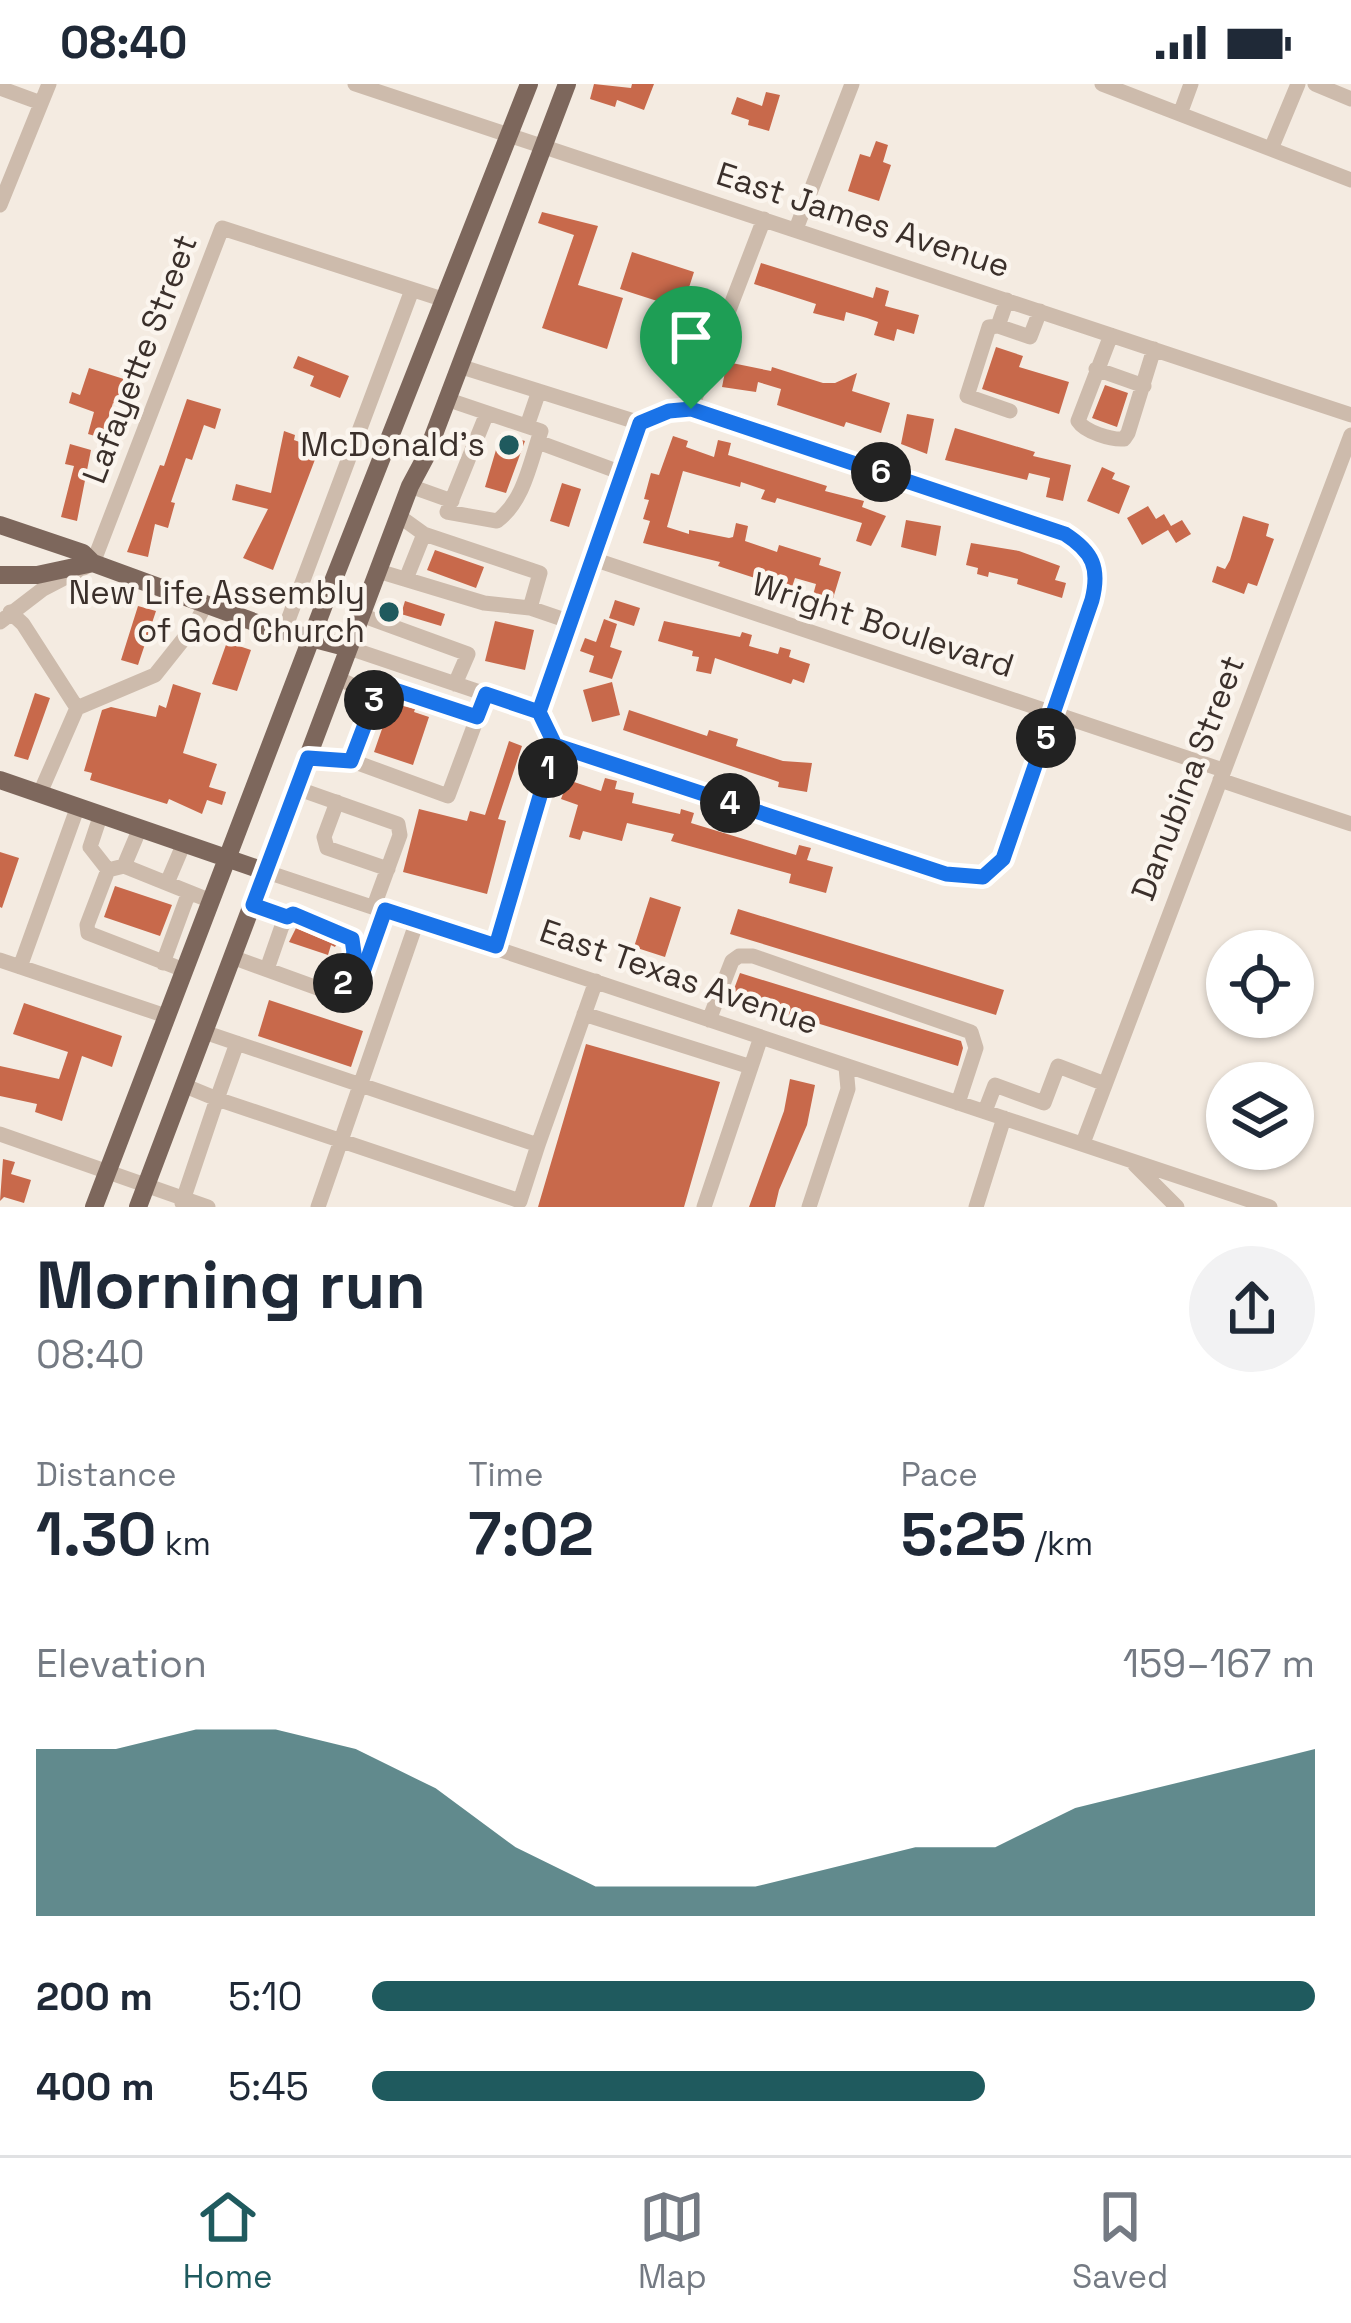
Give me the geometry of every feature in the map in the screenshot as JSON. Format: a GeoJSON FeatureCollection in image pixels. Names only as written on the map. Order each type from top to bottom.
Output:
{"type":"FeatureCollection","features":[{"type":"Feature","properties":{"kind":"main road"},"geometry":{"type":"LineString","coordinates":[[94,1207],[529,84]]}},
{"type":"Feature","properties":{"kind":"main road"},"geometry":{"type":"LineString","coordinates":[[138,1207],[567,84]]}},
{"type":"Feature","properties":{"kind":"main road"},"geometry":{"type":"LineString","coordinates":[[377,472],[410,486]]}},
{"type":"Feature","properties":{"kind":"main road"},"geometry":{"type":"LineString","coordinates":[[0,525],[206,604],[349,648]]}},
{"type":"Feature","properties":{"kind":"main road"},"geometry":{"type":"LineString","coordinates":[[0,575],[37,574],[93,563]]}},
{"type":"Feature","properties":{"kind":"main road","name":"East Texas Avenue"},"geometry":{"type":"LineString","coordinates":[[0,780],[264,871]]}},
{"type":"Feature","properties":{"kind":"street"},"geometry":{"type":"LineString","coordinates":[[0,205],[49,84]]}},
{"type":"Feature","properties":{"kind":"street","name":"East James Avenue"},"geometry":{"type":"LineString","coordinates":[[355,84],[1351,415]]}},
{"type":"Feature","properties":{"kind":"street"},"geometry":{"type":"LineString","coordinates":[[796,229],[852,84]]}},
{"type":"Feature","properties":{"kind":"street"},"geometry":{"type":"LineString","coordinates":[[1102,84],[1350,174]]}},
{"type":"Feature","properties":{"kind":"street"},"geometry":{"type":"LineString","coordinates":[[1180,114],[1192,84]]}},
{"type":"Feature","properties":{"kind":"street"},"geometry":{"type":"LineString","coordinates":[[1271,149],[1298,84]]}},
{"type":"Feature","properties":{"kind":"street"},"geometry":{"type":"LineString","coordinates":[[1317,84],[1351,99]]}},
{"type":"Feature","properties":{"kind":"street"},"geometry":{"type":"LineString","coordinates":[[0,88],[41,103]]}},
{"type":"Feature","properties":{"kind":"street"},"geometry":{"type":"LineString","coordinates":[[691,409],[764,218]]}},
{"type":"Feature","properties":{"kind":"street","name":"Lafayette Street"},"geometry":{"type":"LineString","coordinates":[[93,563],[222,228],[412,290]]}},
{"type":"Feature","properties":{"kind":"street"},"geometry":{"type":"LineString","coordinates":[[284,631],[412,290],[445,300]]}},
{"type":"Feature","properties":{"kind":"street"},"geometry":{"type":"LineString","coordinates":[[998,326],[1007,300]]}},
{"type":"Feature","properties":{"kind":"street"},"geometry":{"type":"LineString","coordinates":[[1010,411],[967,396],[989,327],[1030,337],[1040,311]]}},
{"type":"Feature","properties":{"kind":"street"},"geometry":{"type":"LineString","coordinates":[[1112,335],[1078,423],[1118,440],[1126,437],[1154,349]]}},
{"type":"Feature","properties":{"kind":"street"},"geometry":{"type":"LineString","coordinates":[[459,366],[640,423],[669,411],[691,409],[1065,534],[1092,556],[1096,584],[1055,713],[1003,859],[983,877],[946,874],[555,745]]}},
{"type":"Feature","properties":{"kind":"street"},"geometry":{"type":"LineString","coordinates":[[1096,369],[1144,386]]}},
{"type":"Feature","properties":{"kind":"street"},"geometry":{"type":"LineString","coordinates":[[527,426],[539,391]]}},
{"type":"Feature","properties":{"kind":"street"},"geometry":{"type":"LineString","coordinates":[[446,399],[488,413],[527,426],[541,431],[520,493],[510,512],[496,521],[447,512],[488,413]]}},
{"type":"Feature","properties":{"kind":"street"},"geometry":{"type":"LineString","coordinates":[[539,712],[640,423]]}},
{"type":"Feature","properties":{"kind":"street","name":"Danubina Street"},"geometry":{"type":"LineString","coordinates":[[1083,1143],[1351,435]]}},
{"type":"Feature","properties":{"kind":"street"},"geometry":{"type":"LineString","coordinates":[[538,442],[622,473]]}},
{"type":"Feature","properties":{"kind":"street"},"geometry":{"type":"LineString","coordinates":[[410,486],[452,501]]}},
{"type":"Feature","properties":{"kind":"street"},"geometry":{"type":"LineString","coordinates":[[399,516],[424,534],[540,573],[530,608]]}},
{"type":"Feature","properties":{"kind":"street"},"geometry":{"type":"LineString","coordinates":[[406,579],[424,534]]}},
{"type":"Feature","properties":{"kind":"street","name":"Wright Boulevard"},"geometry":{"type":"LineString","coordinates":[[593,559],[1055,713],[1351,824]]}},
{"type":"Feature","properties":{"kind":"street"},"geometry":{"type":"LineString","coordinates":[[5,617],[93,563]]}},
{"type":"Feature","properties":{"kind":"street"},"geometry":{"type":"LineString","coordinates":[[378,571],[484,603],[530,608],[571,622]]}},
{"type":"Feature","properties":{"kind":"street"},"geometry":{"type":"LineString","coordinates":[[40,793],[77,708],[155,675],[206,604]]}},
{"type":"Feature","properties":{"kind":"street"},"geometry":{"type":"LineString","coordinates":[[361,615],[468,654],[455,684]]}},
{"type":"Feature","properties":{"kind":"street"},"geometry":{"type":"LineString","coordinates":[[5,617],[23,624],[77,708]]}},
{"type":"Feature","properties":{"kind":"street"},"geometry":{"type":"LineString","coordinates":[[349,648],[539,712],[555,745],[496,946]]}},
{"type":"Feature","properties":{"kind":"street"},"geometry":{"type":"LineString","coordinates":[[337,678],[376,696]]}},
{"type":"Feature","properties":{"kind":"street"},"geometry":{"type":"LineString","coordinates":[[351,761],[380,685],[477,717]]}},
{"type":"Feature","properties":{"kind":"street"},"geometry":{"type":"LineString","coordinates":[[308,758],[351,761],[448,796],[486,694]]}},
{"type":"Feature","properties":{"kind":"street"},"geometry":{"type":"LineString","coordinates":[[232,957],[345,998],[358,986],[400,836],[398,824],[296,788]]}},
{"type":"Feature","properties":{"kind":"street"},"geometry":{"type":"LineString","coordinates":[[337,802],[324,837],[327,848],[388,869]]}},
{"type":"Feature","properties":{"kind":"street"},"geometry":{"type":"LineString","coordinates":[[20,967],[78,806]]}},
{"type":"Feature","properties":{"kind":"street"},"geometry":{"type":"LineString","coordinates":[[101,814],[90,848],[116,868],[211,901]]}},
{"type":"Feature","properties":{"kind":"street"},"geometry":{"type":"LineString","coordinates":[[140,827],[87,925],[88,933],[184,970]]}},
{"type":"Feature","properties":{"kind":"street"},"geometry":{"type":"LineString","coordinates":[[167,884],[184,843]]}},
{"type":"Feature","properties":{"kind":"street","name":"East Texas Avenue"},"geometry":{"type":"LineString","coordinates":[[264,871],[1259,1205]]}},
{"type":"Feature","properties":{"kind":"street"},"geometry":{"type":"LineString","coordinates":[[163,963],[189,892]]}},
{"type":"Feature","properties":{"kind":"street"},"geometry":{"type":"LineString","coordinates":[[253,905],[287,917]]}},
{"type":"Feature","properties":{"kind":"street"},"geometry":{"type":"LineString","coordinates":[[267,969],[287,917],[293,914],[352,939],[354,953],[339,995]]}},
{"type":"Feature","properties":{"kind":"street"},"geometry":{"type":"LineString","coordinates":[[318,1207],[417,920]]}},
{"type":"Feature","properties":{"kind":"street"},"geometry":{"type":"LineString","coordinates":[[709,1019],[732,961],[753,956],[971,1032],[976,1048],[958,1103]]}},
{"type":"Feature","properties":{"kind":"street"},"geometry":{"type":"LineString","coordinates":[[0,960],[166,1016]]}},
{"type":"Feature","properties":{"kind":"street"},"geometry":{"type":"LineString","coordinates":[[183,1085],[519,1204],[596,981]]}},
{"type":"Feature","properties":{"kind":"street"},"geometry":{"type":"LineString","coordinates":[[584,1014],[751,1066]]}},
{"type":"Feature","properties":{"kind":"street"},"geometry":{"type":"LineString","coordinates":[[203,1032],[538,1145]]}},
{"type":"Feature","properties":{"kind":"street"},"geometry":{"type":"LineString","coordinates":[[704,1207],[760,1037]]}},
{"type":"Feature","properties":{"kind":"street"},"geometry":{"type":"LineString","coordinates":[[182,1203],[237,1043]]}},
{"type":"Feature","properties":{"kind":"street"},"geometry":{"type":"LineString","coordinates":[[1035,1128],[1058,1066],[1105,1084]]}},
{"type":"Feature","properties":{"kind":"street"},"geometry":{"type":"LineString","coordinates":[[809,1207],[848,1089],[846,1067]]}},
{"type":"Feature","properties":{"kind":"street"},"geometry":{"type":"LineString","coordinates":[[986,1111],[995,1085],[1044,1103]]}},
{"type":"Feature","properties":{"kind":"street"},"geometry":{"type":"LineString","coordinates":[[976,1207],[1004,1118]]}},
{"type":"Feature","properties":{"kind":"street"},"geometry":{"type":"LineString","coordinates":[[0,1134],[146,1185],[182,1203],[208,1207]]}},
{"type":"Feature","properties":{"kind":"street"},"geometry":{"type":"LineString","coordinates":[[1129,1159],[1177,1207]]}},
{"type":"Feature","properties":{"kind":"building"},"geometry":{"type":"Polygon","coordinates":[[[594,84],[631,88],[632,84],[654,84],[644,110],[617,100],[615,107],[590,99],[594,84]]]}},
{"type":"Feature","properties":{"kind":"building"},"geometry":{"type":"Polygon","coordinates":[[[766,92],[780,95],[769,131],[731,114],[737,97],[762,106],[766,92]]]}},
{"type":"Feature","properties":{"kind":"building"},"geometry":{"type":"Polygon","coordinates":[[[876,141],[888,145],[883,162],[891,165],[879,201],[848,191],[860,154],[870,157],[876,141]]]}},
{"type":"Feature","properties":{"kind":"building"},"geometry":{"type":"Polygon","coordinates":[[[542,212],[598,226],[578,285],[623,298],[607,349],[542,328],[574,235],[538,223],[542,212]]]}},
{"type":"Feature","properties":{"kind":"building"},"geometry":{"type":"Polygon","coordinates":[[[632,252],[694,272],[682,309],[620,289],[632,252]]]}},
{"type":"Feature","properties":{"kind":"building"},"geometry":{"type":"Polygon","coordinates":[[[761,263],[873,298],[876,287],[889,291],[885,306],[919,315],[914,334],[897,329],[894,341],[874,335],[878,322],[867,318],[846,312],[844,321],[813,313],[816,304],[754,284],[761,263]]]}},
{"type":"Feature","properties":{"kind":"building"},"geometry":{"type":"Polygon","coordinates":[[[996,347],[1023,356],[1019,367],[1069,382],[1059,414],[982,389],[996,347]]]}},
{"type":"Feature","properties":{"kind":"building"},"geometry":{"type":"Polygon","coordinates":[[[298,356],[349,376],[340,398],[310,386],[314,376],[293,368],[298,356]]]}},
{"type":"Feature","properties":{"kind":"building"},"geometry":{"type":"Polygon","coordinates":[[[727,362],[771,371],[772,367],[823,383],[857,373],[852,391],[890,403],[881,433],[846,422],[844,427],[777,405],[781,389],[758,382],[756,392],[722,387],[727,362]]]}},
{"type":"Feature","properties":{"kind":"building"},"geometry":{"type":"Polygon","coordinates":[[[89,368],[127,380],[119,405],[113,403],[102,438],[88,434],[94,412],[69,403],[72,392],[80,395],[89,368]]]}},
{"type":"Feature","properties":{"kind":"building"},"geometry":{"type":"Polygon","coordinates":[[[1105,385],[1128,393],[1117,427],[1092,418],[1105,385]]]}},
{"type":"Feature","properties":{"kind":"building"},"geometry":{"type":"Polygon","coordinates":[[[187,399],[221,409],[215,429],[204,425],[192,460],[186,458],[168,528],[155,524],[148,557],[127,552],[160,465],[164,466],[187,399]]]}},
{"type":"Feature","properties":{"kind":"building"},"geometry":{"type":"Polygon","coordinates":[[[907,414],[934,419],[927,454],[901,444],[907,414]]]}},
{"type":"Feature","properties":{"kind":"building"},"geometry":{"type":"Polygon","coordinates":[[[955,428],[1071,465],[1063,501],[1046,497],[1050,478],[1029,473],[1027,480],[945,460],[955,428]]]}},
{"type":"Feature","properties":{"kind":"building"},"geometry":{"type":"Polygon","coordinates":[[[284,431],[319,449],[273,570],[243,558],[268,509],[232,500],[236,484],[271,493],[284,431]]]}},
{"type":"Feature","properties":{"kind":"building"},"geometry":{"type":"Polygon","coordinates":[[[501,433],[525,441],[506,493],[485,487],[501,433]]]}},
{"type":"Feature","properties":{"kind":"building"},"geometry":{"type":"Polygon","coordinates":[[[673,436],[688,441],[686,447],[714,457],[718,440],[731,443],[728,455],[827,486],[825,491],[864,501],[862,507],[886,516],[871,546],[856,541],[862,523],[777,498],[775,503],[761,499],[765,490],[741,482],[740,487],[683,471],[667,527],[729,538],[736,523],[748,526],[745,541],[777,552],[779,545],[821,558],[819,565],[841,572],[831,605],[812,599],[816,584],[795,578],[791,590],[718,566],[720,562],[643,543],[650,521],[643,519],[651,473],[659,475],[673,436]]]}},
{"type":"Feature","properties":{"kind":"building"},"geometry":{"type":"Polygon","coordinates":[[[70,444],[91,450],[77,521],[61,517],[74,466],[65,464],[70,444]]]}},
{"type":"Feature","properties":{"kind":"building"},"geometry":{"type":"Polygon","coordinates":[[[1102,467],[1115,473],[1112,479],[1130,486],[1119,514],[1087,501],[1102,467]]]}},
{"type":"Feature","properties":{"kind":"building"},"geometry":{"type":"Polygon","coordinates":[[[562,483],[581,489],[569,527],[550,521],[562,483]]]}},
{"type":"Feature","properties":{"kind":"building"},"geometry":{"type":"Polygon","coordinates":[[[1148,506],[1156,519],[1164,514],[1171,526],[1182,520],[1191,534],[1176,543],[1168,530],[1142,545],[1127,518],[1148,506]]]}},
{"type":"Feature","properties":{"kind":"building"},"geometry":{"type":"Polygon","coordinates":[[[1243,516],[1269,524],[1266,536],[1274,539],[1257,586],[1248,583],[1244,594],[1212,582],[1217,566],[1225,569],[1230,560],[1243,516]]]}},
{"type":"Feature","properties":{"kind":"building"},"geometry":{"type":"Polygon","coordinates":[[[906,520],[941,526],[936,556],[901,547],[906,520]]]}},
{"type":"Feature","properties":{"kind":"building"},"geometry":{"type":"Polygon","coordinates":[[[971,543],[1019,551],[1060,566],[1055,580],[1066,583],[1062,598],[1017,584],[1018,579],[977,574],[978,568],[966,565],[971,543]]]}},
{"type":"Feature","properties":{"kind":"building"},"geometry":{"type":"Polygon","coordinates":[[[435,550],[484,567],[476,588],[427,570],[435,550]]]}},
{"type":"Feature","properties":{"kind":"building"},"geometry":{"type":"Polygon","coordinates":[[[615,600],[640,608],[634,626],[609,618],[615,600]]]}},
{"type":"Feature","properties":{"kind":"building"},"geometry":{"type":"Polygon","coordinates":[[[405,601],[445,614],[441,626],[401,614],[405,601]]]}},
{"type":"Feature","properties":{"kind":"building"},"geometry":{"type":"Polygon","coordinates":[[[138,606],[156,611],[138,665],[121,660],[138,606]]]}},
{"type":"Feature","properties":{"kind":"building"},"geometry":{"type":"Polygon","coordinates":[[[604,619],[617,624],[610,647],[622,651],[612,679],[589,672],[594,656],[580,651],[585,638],[596,642],[604,619]]]}},
{"type":"Feature","properties":{"kind":"building"},"geometry":{"type":"Polygon","coordinates":[[[495,621],[534,630],[525,670],[485,661],[495,621]]]}},
{"type":"Feature","properties":{"kind":"building"},"geometry":{"type":"Polygon","coordinates":[[[664,621],[740,637],[742,632],[752,635],[749,646],[778,654],[780,647],[791,650],[789,657],[810,664],[804,683],[793,679],[791,684],[715,658],[711,674],[696,671],[699,657],[692,656],[693,651],[658,641],[664,621]]]}},
{"type":"Feature","properties":{"kind":"building"},"geometry":{"type":"Polygon","coordinates":[[[227,642],[251,650],[237,691],[212,684],[227,642]]]}},
{"type":"Feature","properties":{"kind":"building"},"geometry":{"type":"Polygon","coordinates":[[[612,682],[620,715],[592,722],[583,690],[612,682]]]}},
{"type":"Feature","properties":{"kind":"building"},"geometry":{"type":"Polygon","coordinates":[[[173,684],[201,693],[183,753],[217,764],[209,787],[226,792],[222,805],[207,800],[202,814],[169,799],[167,804],[90,780],[92,773],[84,771],[102,710],[111,707],[156,717],[159,705],[166,708],[173,684]]]}},
{"type":"Feature","properties":{"kind":"building"},"geometry":{"type":"Polygon","coordinates":[[[35,693],[50,698],[28,760],[14,756],[35,693]]]}},
{"type":"Feature","properties":{"kind":"building"},"geometry":{"type":"Polygon","coordinates":[[[391,703],[429,717],[413,765],[374,752],[391,703]]]}},
{"type":"Feature","properties":{"kind":"building"},"geometry":{"type":"Polygon","coordinates":[[[629,710],[707,736],[709,730],[738,739],[736,746],[783,761],[812,763],[807,792],[778,787],[779,782],[623,730],[629,710]]]}},
{"type":"Feature","properties":{"kind":"building"},"geometry":{"type":"Polygon","coordinates":[[[509,741],[522,746],[498,819],[506,821],[487,894],[403,872],[419,809],[467,821],[470,811],[485,815],[509,741]]]}},
{"type":"Feature","properties":{"kind":"building"},"geometry":{"type":"Polygon","coordinates":[[[605,778],[617,781],[615,789],[634,793],[632,803],[694,813],[691,823],[796,855],[799,845],[811,848],[807,860],[833,867],[826,893],[789,883],[791,874],[671,841],[674,834],[627,823],[622,841],[583,831],[580,840],[569,837],[578,805],[561,799],[568,780],[601,791],[605,778]]]}},
{"type":"Feature","properties":{"kind":"building"},"geometry":{"type":"Polygon","coordinates":[[[0,852],[19,858],[2,908],[0,907],[0,852]]]}},
{"type":"Feature","properties":{"kind":"building"},"geometry":{"type":"Polygon","coordinates":[[[115,886],[172,905],[160,936],[104,917],[115,886]]]}},
{"type":"Feature","properties":{"kind":"building"},"geometry":{"type":"Polygon","coordinates":[[[650,897],[681,907],[665,957],[634,947],[650,897]]]}},
{"type":"Feature","properties":{"kind":"building"},"geometry":{"type":"Polygon","coordinates":[[[738,909],[1004,990],[996,1015],[730,934],[738,909]]]}},
{"type":"Feature","properties":{"kind":"building"},"geometry":{"type":"Polygon","coordinates":[[[296,928],[336,945],[331,945],[328,955],[289,942],[296,928]]]}},
{"type":"Feature","properties":{"kind":"building"},"geometry":{"type":"Polygon","coordinates":[[[740,973],[961,1041],[958,1066],[731,997],[740,973]]]}},
{"type":"Feature","properties":{"kind":"building"},"geometry":{"type":"Polygon","coordinates":[[[269,1000],[363,1031],[351,1067],[258,1036],[269,1000]]]}},
{"type":"Feature","properties":{"kind":"building"},"geometry":{"type":"Polygon","coordinates":[[[24,1003],[122,1036],[112,1067],[82,1056],[62,1121],[35,1112],[37,1104],[0,1096],[0,1066],[59,1079],[68,1052],[13,1034],[24,1003]]]}},
{"type":"Feature","properties":{"kind":"building"},"geometry":{"type":"Polygon","coordinates":[[[586,1044],[720,1082],[684,1207],[538,1207],[586,1044]]]}},
{"type":"Feature","properties":{"kind":"building"},"geometry":{"type":"Polygon","coordinates":[[[790,1079],[815,1085],[807,1125],[775,1207],[749,1207],[784,1111],[790,1079]]]}},
{"type":"Feature","properties":{"kind":"building"},"geometry":{"type":"Polygon","coordinates":[[[3,1159],[15,1162],[11,1174],[31,1180],[24,1203],[4,1197],[0,1201],[3,1159]]]}},
{"type":"Feature","properties":{"kind":"place","name":"McDonald's"},"geometry":{"type":"Point","coordinates":[509,445]}},
{"type":"Feature","properties":{"kind":"place","name":"New Life Assembly of God Church"},"geometry":{"type":"Point","coordinates":[389,612]}},
{"type":"Feature","properties":{"kind":"route"},"geometry":{"type":"LineString","coordinates":[[691,409],[669,411],[640,423],[539,712],[555,745],[496,946],[385,910],[358,986],[345,998],[339,995],[354,953],[352,939],[293,914],[287,917],[253,905],[308,758],[351,761],[380,685],[477,717],[486,694],[539,712],[555,745],[946,874],[983,877],[1003,859],[1092,600],[1096,584],[1092,556],[1065,534],[691,409]]}}]}
